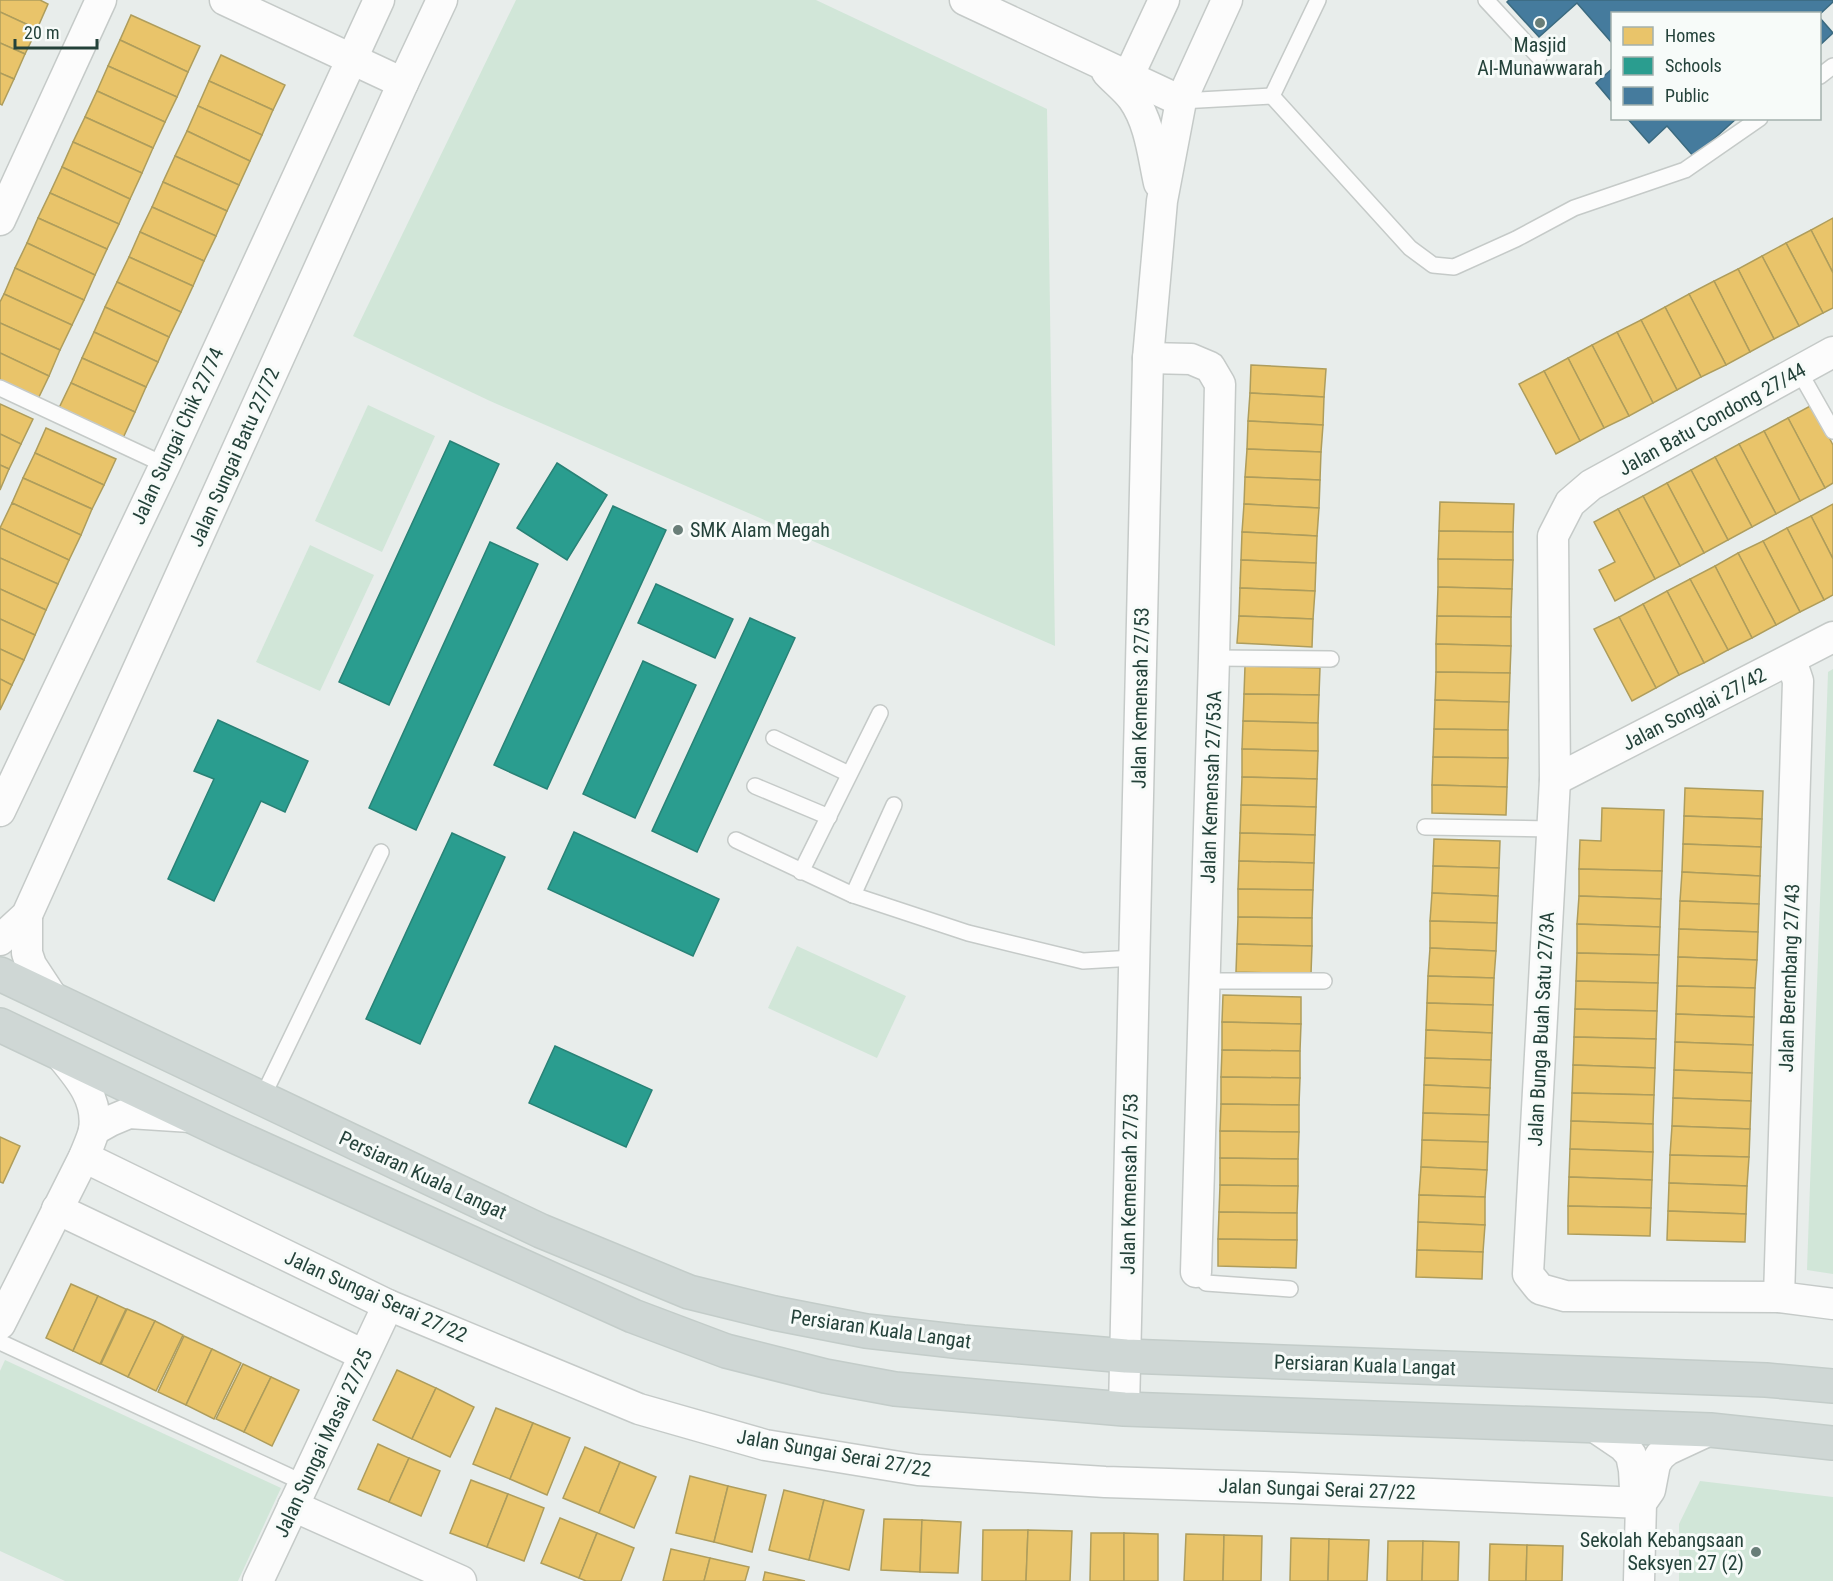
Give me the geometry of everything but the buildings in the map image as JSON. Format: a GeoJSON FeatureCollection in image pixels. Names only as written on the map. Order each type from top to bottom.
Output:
{"type":"FeatureCollection","features":[{"type":"Feature","properties":{"kind":"main road","name":"Persiaran Kuala Langat"},"geometry":{"type":"LineString","coordinates":[[0,974],[541,1230],[689,1292],[774,1313],[866,1331],[1126,1356],[1766,1380],[1833,1386]]}},
{"type":"Feature","properties":{"kind":"main road"},"geometry":{"type":"LineString","coordinates":[[0,1025],[195,1117],[633,1316],[726,1350],[825,1376],[895,1389],[1124,1409],[1710,1430],[1833,1443]]}},
{"type":"Feature","properties":{"kind":"street"},"geometry":{"type":"LineString","coordinates":[[0,220],[101,0]]}},
{"type":"Feature","properties":{"kind":"street"},"geometry":{"type":"LineString","coordinates":[[225,0],[403,83]]}},
{"type":"Feature","properties":{"kind":"street","name":"Jalan Sungai Chik 27/74"},"geometry":{"type":"LineString","coordinates":[[0,811],[165,465],[379,0]]}},
{"type":"Feature","properties":{"kind":"street","name":"Jalan Sungai Batu 27/72"},"geometry":{"type":"LineString","coordinates":[[27,915],[442,0]]}},
{"type":"Feature","properties":{"kind":"street"},"geometry":{"type":"LineString","coordinates":[[965,0],[1181,101]]}},
{"type":"Feature","properties":{"kind":"street"},"geometry":{"type":"LineString","coordinates":[[1128,77],[1164,0]]}},
{"type":"Feature","properties":{"kind":"street","name":"Jalan Kemensah 27/53"},"geometry":{"type":"LineString","coordinates":[[1124,1409],[1148,357],[1162,201],[1181,101],[1227,0]]}},
{"type":"Feature","properties":{"kind":"street"},"geometry":{"type":"LineString","coordinates":[[1096,62],[1133,99],[1144,121],[1151,142],[1162,201]]}},
{"type":"Feature","properties":{"kind":"street","name":"Jalan Batu Condong 27/44"},"geometry":{"type":"LineString","coordinates":[[1591,485],[1833,352]]}},
{"type":"Feature","properties":{"kind":"street","name":"Jalan Kemensah 27/53A"},"geometry":{"type":"LineString","coordinates":[[1148,357],[1191,359],[1210,367],[1220,384],[1196,1272]]}},
{"type":"Feature","properties":{"kind":"street","name":"Jalan Bunga Buah Satu 27/3A"},"geometry":{"type":"LineString","coordinates":[[1591,485],[1570,503],[1553,536],[1555,780],[1528,1274],[1540,1289],[1565,1296],[1779,1297],[1833,1304]]}},
{"type":"Feature","properties":{"kind":"street","name":"Jalan Songlai 27/42"},"geometry":{"type":"LineString","coordinates":[[1555,780],[1833,637]]}},
{"type":"Feature","properties":{"kind":"street","name":"Jalan Berembang 27/43"},"geometry":{"type":"LineString","coordinates":[[1779,1297],[1798,681],[1791,660]]}},
{"type":"Feature","properties":{"kind":"street"},"geometry":{"type":"LineString","coordinates":[[0,940],[27,915]]}},
{"type":"Feature","properties":{"kind":"street"},"geometry":{"type":"LineString","coordinates":[[27,915],[27,953],[31,965],[54,999]]}},
{"type":"Feature","properties":{"kind":"street"},"geometry":{"type":"LineString","coordinates":[[58,1052],[88,1091],[93,1105],[89,1144]]}},
{"type":"Feature","properties":{"kind":"street"},"geometry":{"type":"LineString","coordinates":[[0,1324],[89,1144],[110,1121],[129,1113],[195,1117]]}},
{"type":"Feature","properties":{"kind":"street","name":"Jalan Sungai Serai 27/22"},"geometry":{"type":"LineString","coordinates":[[89,1144],[388,1305],[639,1409],[765,1445],[918,1470],[1105,1482],[1641,1503]]}},
{"type":"Feature","properties":{"kind":"street"},"geometry":{"type":"LineString","coordinates":[[57,1209],[364,1355]]}},
{"type":"Feature","properties":{"kind":"street","name":"Jalan Sungai Masai 27/25"},"geometry":{"type":"LineString","coordinates":[[258,1581],[388,1305]]}},
{"type":"Feature","properties":{"kind":"street"},"geometry":{"type":"LineString","coordinates":[[1592,1425],[1623,1446],[1631,1455],[1635,1489],[1641,1503],[1640,1581]]}},
{"type":"Feature","properties":{"kind":"street"},"geometry":{"type":"LineString","coordinates":[[1641,1503],[1650,1490],[1655,1464],[1659,1456],[1710,1430]]}},
{"type":"Feature","properties":{"kind":"street"},"geometry":{"type":"LineString","coordinates":[[298,1495],[461,1581]]}},
{"type":"Feature","properties":{"kind":"lane"},"geometry":{"type":"LineString","coordinates":[[1272,96],[1318,0]]}},
{"type":"Feature","properties":{"kind":"lane"},"geometry":{"type":"LineString","coordinates":[[1486,0],[1539,57]]}},
{"type":"Feature","properties":{"kind":"lane"},"geometry":{"type":"LineString","coordinates":[[1821,75],[1833,66]]}},
{"type":"Feature","properties":{"kind":"lane"},"geometry":{"type":"LineString","coordinates":[[1181,101],[1272,96]]}},
{"type":"Feature","properties":{"kind":"lane"},"geometry":{"type":"LineString","coordinates":[[1272,96],[1410,248],[1433,265],[1454,267],[1516,239],[1574,208],[1685,170],[1757,120]]}},
{"type":"Feature","properties":{"kind":"lane"},"geometry":{"type":"LineString","coordinates":[[1799,371],[1833,431]]}},
{"type":"Feature","properties":{"kind":"lane"},"geometry":{"type":"LineString","coordinates":[[0,388],[165,465]]}},
{"type":"Feature","properties":{"kind":"lane"},"geometry":{"type":"LineString","coordinates":[[1214,658],[1331,659]]}},
{"type":"Feature","properties":{"kind":"lane"},"geometry":{"type":"LineString","coordinates":[[801,872],[880,712]]}},
{"type":"Feature","properties":{"kind":"lane"},"geometry":{"type":"LineString","coordinates":[[774,738],[849,774]]}},
{"type":"Feature","properties":{"kind":"lane"},"geometry":{"type":"LineString","coordinates":[[755,786],[828,817]]}},
{"type":"Feature","properties":{"kind":"lane"},"geometry":{"type":"LineString","coordinates":[[854,895],[894,805]]}},
{"type":"Feature","properties":{"kind":"lane"},"geometry":{"type":"LineString","coordinates":[[1425,827],[1552,829]]}},
{"type":"Feature","properties":{"kind":"lane"},"geometry":{"type":"LineString","coordinates":[[736,840],[854,895],[968,933],[1083,961],[1134,958]]}},
{"type":"Feature","properties":{"kind":"lane"},"geometry":{"type":"LineString","coordinates":[[262,1098],[381,852]]}},
{"type":"Feature","properties":{"kind":"lane"},"geometry":{"type":"LineString","coordinates":[[1205,981],[1324,981]]}},
{"type":"Feature","properties":{"kind":"lane"},"geometry":{"type":"LineString","coordinates":[[1196,1272],[1206,1283],[1290,1289]]}},
{"type":"Feature","properties":{"kind":"lane"},"geometry":{"type":"LineString","coordinates":[[0,1342],[298,1495]]}},
{"type":"Feature","properties":{"kind":"green space"},"geometry":{"type":"Polygon","coordinates":[[[516,0],[816,0],[1047,109],[1055,646],[490,401],[353,336],[516,0]]]}},
{"type":"Feature","properties":{"kind":"green space"},"geometry":{"type":"Polygon","coordinates":[[[368,405],[435,436],[382,552],[315,521],[368,405]]]}},
{"type":"Feature","properties":{"kind":"green space"},"geometry":{"type":"Polygon","coordinates":[[[310,545],[374,575],[320,691],[256,662],[310,545]]]}},
{"type":"Feature","properties":{"kind":"green space"},"geometry":{"type":"Polygon","coordinates":[[[1833,669],[1833,1274],[1807,1270],[1828,672],[1833,669]]]}},
{"type":"Feature","properties":{"kind":"green space"},"geometry":{"type":"Polygon","coordinates":[[[797,946],[906,996],[877,1058],[768,1008],[797,946]]]}},
{"type":"Feature","properties":{"kind":"green space"},"geometry":{"type":"Polygon","coordinates":[[[5,1360],[281,1488],[238,1581],[65,1581],[0,1551],[0,1371],[5,1360]]]}},
{"type":"Feature","properties":{"kind":"green space","name":"Sekolah Kebangsaan Seksyen 27 (2)"},"geometry":{"type":"Polygon","coordinates":[[[1700,1481],[1833,1497],[1833,1581],[1679,1581],[1679,1524],[1700,1481]]]}},
{"type":"Feature","properties":{"kind":"place","name":"Masjid Al-Munawwarah"},"geometry":{"type":"Point","coordinates":[1540,23]}},
{"type":"Feature","properties":{"kind":"place","name":"SMK Alam Megah"},"geometry":{"type":"Point","coordinates":[678,530]}},
{"type":"Feature","properties":{"kind":"place","name":"Sekolah Kebangsaan Seksyen 27 (2)"},"geometry":{"type":"Point","coordinates":[1756,1552]}}]}
